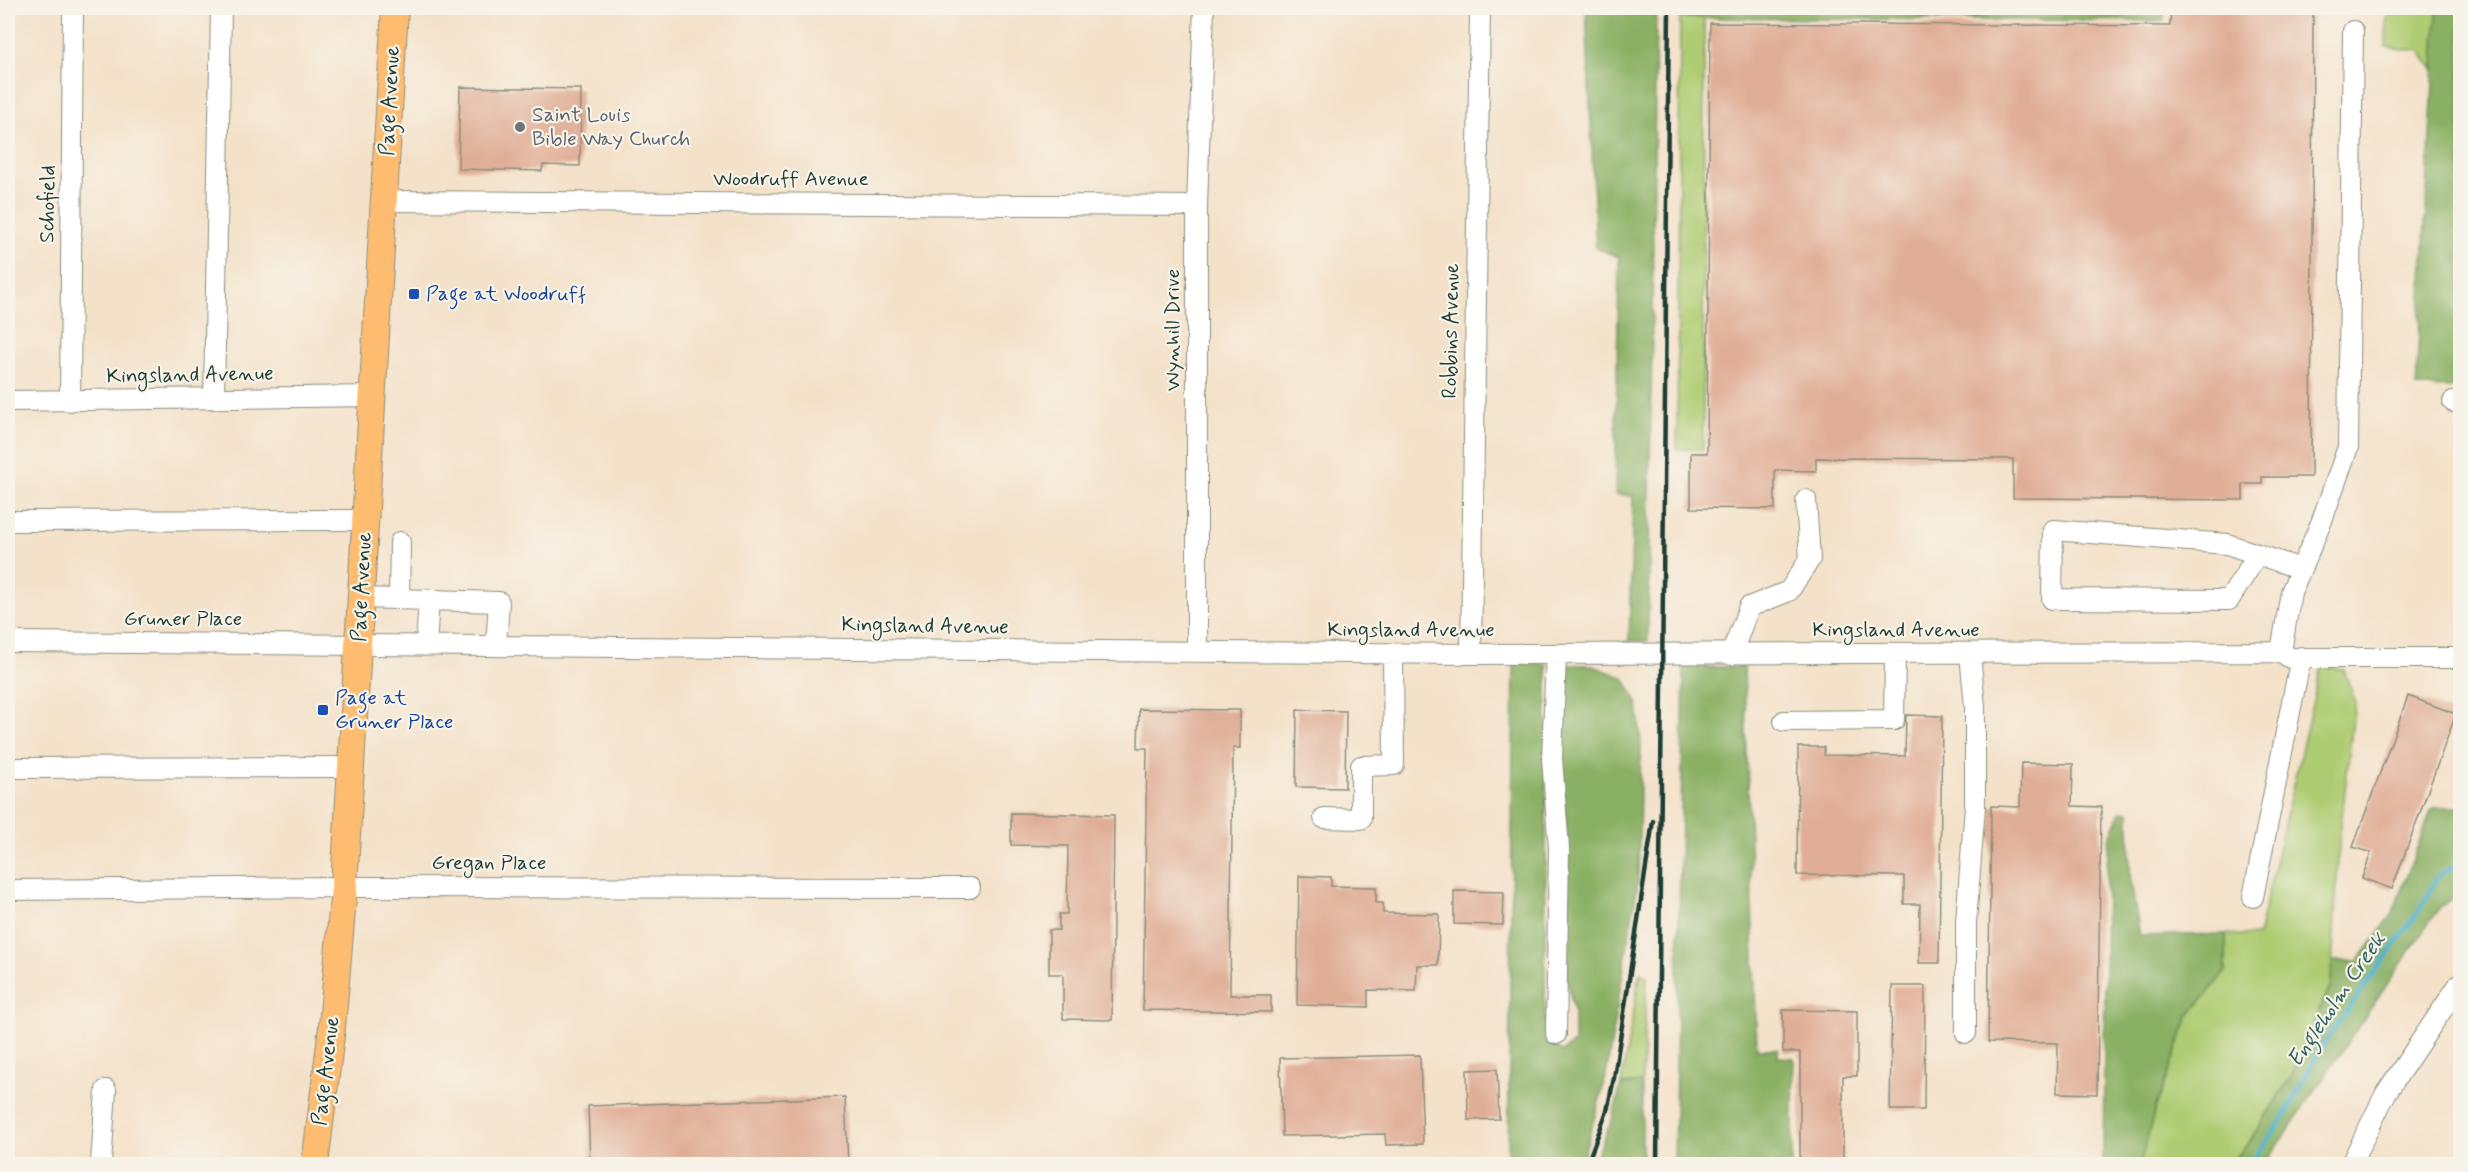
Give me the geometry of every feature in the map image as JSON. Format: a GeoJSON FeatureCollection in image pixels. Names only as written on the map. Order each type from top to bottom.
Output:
{"type":"FeatureCollection","features":[{"type":"Feature","properties":{"kind":"main road","name":"Page Avenue"},"geometry":{"type":"LineString","coordinates":[[315,1164],[332,1028],[344,887],[395,8]]}},
{"type":"Feature","properties":{"kind":"street","name":"Schofield"},"geometry":{"type":"LineString","coordinates":[[70,401],[73,8]]}},
{"type":"Feature","properties":{"kind":"street"},"geometry":{"type":"LineString","coordinates":[[214,399],[221,8]]}},
{"type":"Feature","properties":{"kind":"street","name":"Wynhill Drive"},"geometry":{"type":"LineString","coordinates":[[1197,652],[1197,206],[1203,8]]}},
{"type":"Feature","properties":{"kind":"street","name":"Robbins Avenue"},"geometry":{"type":"LineString","coordinates":[[1471,654],[1480,8]]}},
{"type":"Feature","properties":{"kind":"street"},"geometry":{"type":"LineString","coordinates":[[2280,652],[2291,592],[2321,524],[2348,447],[2353,31]]}},
{"type":"Feature","properties":{"kind":"street","name":"Woodruff Avenue"},"geometry":{"type":"LineString","coordinates":[[384,201],[1197,206]]}},
{"type":"Feature","properties":{"kind":"street","name":"Kingsland Avenue"},"geometry":{"type":"LineString","coordinates":[[8,401],[373,396]]}},
{"type":"Feature","properties":{"kind":"street"},"geometry":{"type":"LineString","coordinates":[[1731,655],[1749,607],[1789,591],[1810,558],[1806,500]]}},
{"type":"Feature","properties":{"kind":"street"},"geometry":{"type":"LineString","coordinates":[[8,521],[366,520]]}},
{"type":"Feature","properties":{"kind":"street"},"geometry":{"type":"LineString","coordinates":[[2258,554],[2229,600],[2052,599],[2053,530],[2227,543],[2301,569]]}},
{"type":"Feature","properties":{"kind":"street"},"geometry":{"type":"LineString","coordinates":[[399,599],[400,542]]}},
{"type":"Feature","properties":{"kind":"street"},"geometry":{"type":"LineString","coordinates":[[361,598],[499,602],[496,645]]}},
{"type":"Feature","properties":{"kind":"street"},"geometry":{"type":"LineString","coordinates":[[426,645],[429,600]]}},
{"type":"Feature","properties":{"kind":"street","name":"Gruner Place"},"geometry":{"type":"LineString","coordinates":[[8,642],[359,644]]}},
{"type":"Feature","properties":{"kind":"street","name":"Kingsland Avenue"},"geometry":{"type":"LineString","coordinates":[[359,644],[1556,655],[2280,652],[2290,658],[2460,658]]}},
{"type":"Feature","properties":{"kind":"street"},"geometry":{"type":"LineString","coordinates":[[1324,818],[1361,819],[1362,766],[1394,765],[1393,654]]}},
{"type":"Feature","properties":{"kind":"street"},"geometry":{"type":"LineString","coordinates":[[1784,721],[1894,720],[1895,654]]}},
{"type":"Feature","properties":{"kind":"street"},"geometry":{"type":"LineString","coordinates":[[1966,1033],[1966,922],[1975,806],[1975,707],[1970,654]]}},
{"type":"Feature","properties":{"kind":"street"},"geometry":{"type":"LineString","coordinates":[[1556,655],[1552,759],[1559,849],[1556,1034]]}},
{"type":"Feature","properties":{"kind":"street"},"geometry":{"type":"LineString","coordinates":[[2253,897],[2301,657]]}},
{"type":"Feature","properties":{"kind":"street"},"geometry":{"type":"LineString","coordinates":[[8,768],[351,767]]}},
{"type":"Feature","properties":{"kind":"street","name":"Gregan Place"},"geometry":{"type":"LineString","coordinates":[[8,890],[344,887],[970,888]]}},
{"type":"Feature","properties":{"kind":"street"},"geometry":{"type":"LineString","coordinates":[[2351,1164],[2386,1094],[2460,983]]}},
{"type":"Feature","properties":{"kind":"street"},"geometry":{"type":"LineString","coordinates":[[101,1164],[106,1089]]}},
{"type":"Feature","properties":{"kind":"green space"},"geometry":{"type":"Polygon","coordinates":[[[1586,8],[1656,8],[1648,641],[1629,641],[1633,496],[1615,494],[1619,257],[1596,248],[1586,8]]]}},
{"type":"Feature","properties":{"kind":"green space"},"geometry":{"type":"Polygon","coordinates":[[[1680,8],[2164,8],[2164,21],[1680,18],[1680,8]]]}},
{"type":"Feature","properties":{"kind":"green space"},"geometry":{"type":"Polygon","coordinates":[[[2387,8],[2460,8],[2460,388],[2434,71],[2421,51],[2386,47],[2387,8]]]}},
{"type":"Feature","properties":{"kind":"green space"},"geometry":{"type":"Polygon","coordinates":[[[2443,8],[2460,8],[2460,388],[2416,387],[2437,11],[2443,8]]]}},
{"type":"Feature","properties":{"kind":"green space"},"geometry":{"type":"Polygon","coordinates":[[[1680,18],[1704,18],[1703,449],[1677,449],[1680,18]]]}},
{"type":"Feature","properties":{"kind":"green space"},"geometry":{"type":"Polygon","coordinates":[[[1514,663],[1547,664],[1545,1010],[1547,1041],[1562,1051],[1574,1043],[1574,1012],[1564,966],[1566,842],[1561,734],[1564,665],[1591,665],[1624,678],[1637,702],[1641,743],[1638,882],[1605,1081],[1581,1164],[1508,1164],[1514,663]]]}},
{"type":"Feature","properties":{"kind":"green space"},"geometry":{"type":"Polygon","coordinates":[[[2321,666],[2344,670],[2355,701],[2339,844],[2331,984],[2293,1073],[2247,1146],[2230,1164],[2140,1164],[2156,1106],[2189,1016],[2226,971],[2226,934],[2258,936],[2321,666]]]}},
{"type":"Feature","properties":{"kind":"green space"},"geometry":{"type":"Polygon","coordinates":[[[1684,667],[1744,667],[1757,1049],[1778,1049],[1778,1057],[1794,1058],[1792,1164],[1674,1164],[1684,667]]]}},
{"type":"Feature","properties":{"kind":"green space"},"geometry":{"type":"Polygon","coordinates":[[[2460,807],[2460,892],[2439,908],[2269,1158],[2263,1164],[2230,1164],[2247,1146],[2293,1073],[2331,984],[2332,961],[2358,961],[2392,915],[2432,808],[2460,807]]]}},
{"type":"Feature","properties":{"kind":"green space"},"geometry":{"type":"Polygon","coordinates":[[[2121,811],[2129,812],[2130,875],[2140,936],[2226,934],[2226,971],[2189,1016],[2156,1106],[2140,1164],[2103,1164],[2106,882],[2109,840],[2121,811]]]}},
{"type":"Feature","properties":{"kind":"green space"},"geometry":{"type":"Polygon","coordinates":[[[1640,973],[1647,977],[1642,1083],[1621,1085],[1640,973]]]}},
{"type":"Feature","properties":{"kind":"green space"},"geometry":{"type":"Polygon","coordinates":[[[1642,1083],[1642,1164],[1592,1164],[1612,1120],[1621,1085],[1642,1083]]]}},
{"type":"Feature","properties":{"kind":"building"},"geometry":{"type":"Polygon","coordinates":[[[2171,8],[2313,8],[2311,477],[2262,477],[2262,484],[2243,484],[2243,500],[2013,498],[2013,459],[1816,458],[1816,471],[1775,470],[1775,509],[1691,508],[1691,453],[1707,453],[1710,23],[2170,26],[2171,8]]]}},
{"type":"Feature","properties":{"kind":"building","name":"Saint Louis Bible Way Church"},"geometry":{"type":"Polygon","coordinates":[[[460,87],[581,89],[580,166],[543,165],[542,171],[458,169],[460,87]]]}},
{"type":"Feature","properties":{"kind":"building"},"geometry":{"type":"Polygon","coordinates":[[[2408,696],[2456,714],[2392,889],[2362,878],[2371,853],[2353,847],[2408,696]]]}},
{"type":"Feature","properties":{"kind":"building"},"geometry":{"type":"Polygon","coordinates":[[[1139,709],[1240,710],[1240,748],[1233,748],[1230,995],[1271,995],[1271,1012],[1143,1010],[1147,748],[1138,748],[1139,709]]]}},
{"type":"Feature","properties":{"kind":"building"},"geometry":{"type":"Polygon","coordinates":[[[1297,710],[1346,711],[1345,788],[1296,787],[1297,710]]]}},
{"type":"Feature","properties":{"kind":"building"},"geometry":{"type":"Polygon","coordinates":[[[1906,715],[1942,716],[1939,963],[1919,963],[1920,904],[1904,904],[1904,876],[1797,875],[1798,747],[1824,747],[1824,755],[1905,756],[1906,715]]]}},
{"type":"Feature","properties":{"kind":"building"},"geometry":{"type":"Polygon","coordinates":[[[2021,763],[2073,764],[2072,806],[2101,807],[2097,1094],[2057,1093],[2058,1043],[1988,1042],[1991,806],[2020,807],[2021,763]]]}},
{"type":"Feature","properties":{"kind":"building"},"geometry":{"type":"Polygon","coordinates":[[[1011,813],[1114,815],[1112,1020],[1063,1019],[1063,974],[1049,974],[1049,930],[1059,930],[1059,914],[1067,914],[1068,846],[1011,845],[1011,813]]]}},
{"type":"Feature","properties":{"kind":"building"},"geometry":{"type":"Polygon","coordinates":[[[1299,876],[1331,877],[1331,886],[1376,887],[1376,903],[1383,903],[1383,913],[1439,914],[1438,965],[1417,965],[1416,991],[1368,990],[1368,1007],[1297,1005],[1299,876]]]}},
{"type":"Feature","properties":{"kind":"building"},"geometry":{"type":"Polygon","coordinates":[[[1454,891],[1504,892],[1503,925],[1454,924],[1454,891]]]}},
{"type":"Feature","properties":{"kind":"building"},"geometry":{"type":"Polygon","coordinates":[[[1892,986],[1925,986],[1924,1110],[1890,1110],[1892,986]]]}},
{"type":"Feature","properties":{"kind":"building"},"geometry":{"type":"Polygon","coordinates":[[[1783,1010],[1857,1011],[1857,1076],[1843,1076],[1843,1164],[1800,1164],[1800,1052],[1783,1052],[1783,1010]]]}},
{"type":"Feature","properties":{"kind":"building"},"geometry":{"type":"Polygon","coordinates":[[[1420,1055],[1423,1144],[1386,1145],[1385,1134],[1282,1136],[1280,1058],[1420,1055]]]}},
{"type":"Feature","properties":{"kind":"building"},"geometry":{"type":"Polygon","coordinates":[[[1497,1069],[1499,1119],[1468,1120],[1467,1070],[1497,1069]]]}},
{"type":"Feature","properties":{"kind":"building"},"geometry":{"type":"Polygon","coordinates":[[[845,1097],[848,1164],[590,1164],[588,1106],[845,1097]]]}},
{"type":"Feature","properties":{"kind":"waterway","name":"Engleholm Creek"},"geometry":{"type":"LineString","coordinates":[[2250,1164],[2283,1119],[2322,1046],[2418,912],[2438,876],[2460,863]]}},
{"type":"Feature","properties":{"kind":"railway"},"geometry":{"type":"LineString","coordinates":[[1657,1164],[1669,8]]}},
{"type":"Feature","properties":{"kind":"railway"},"geometry":{"type":"LineString","coordinates":[[1587,1164],[1607,1111],[1614,1078],[1653,821]]}},
{"type":"Feature","properties":{"kind":"place","name":"Saint Louis Bible Way Church"},"geometry":{"type":"Point","coordinates":[520,127]}},
{"type":"Feature","properties":{"kind":"place","name":"Page at Woodruff"},"geometry":{"type":"Point","coordinates":[414,294]}},
{"type":"Feature","properties":{"kind":"place","name":"Page at Gruner Place"},"geometry":{"type":"Point","coordinates":[323,710]}}]}
